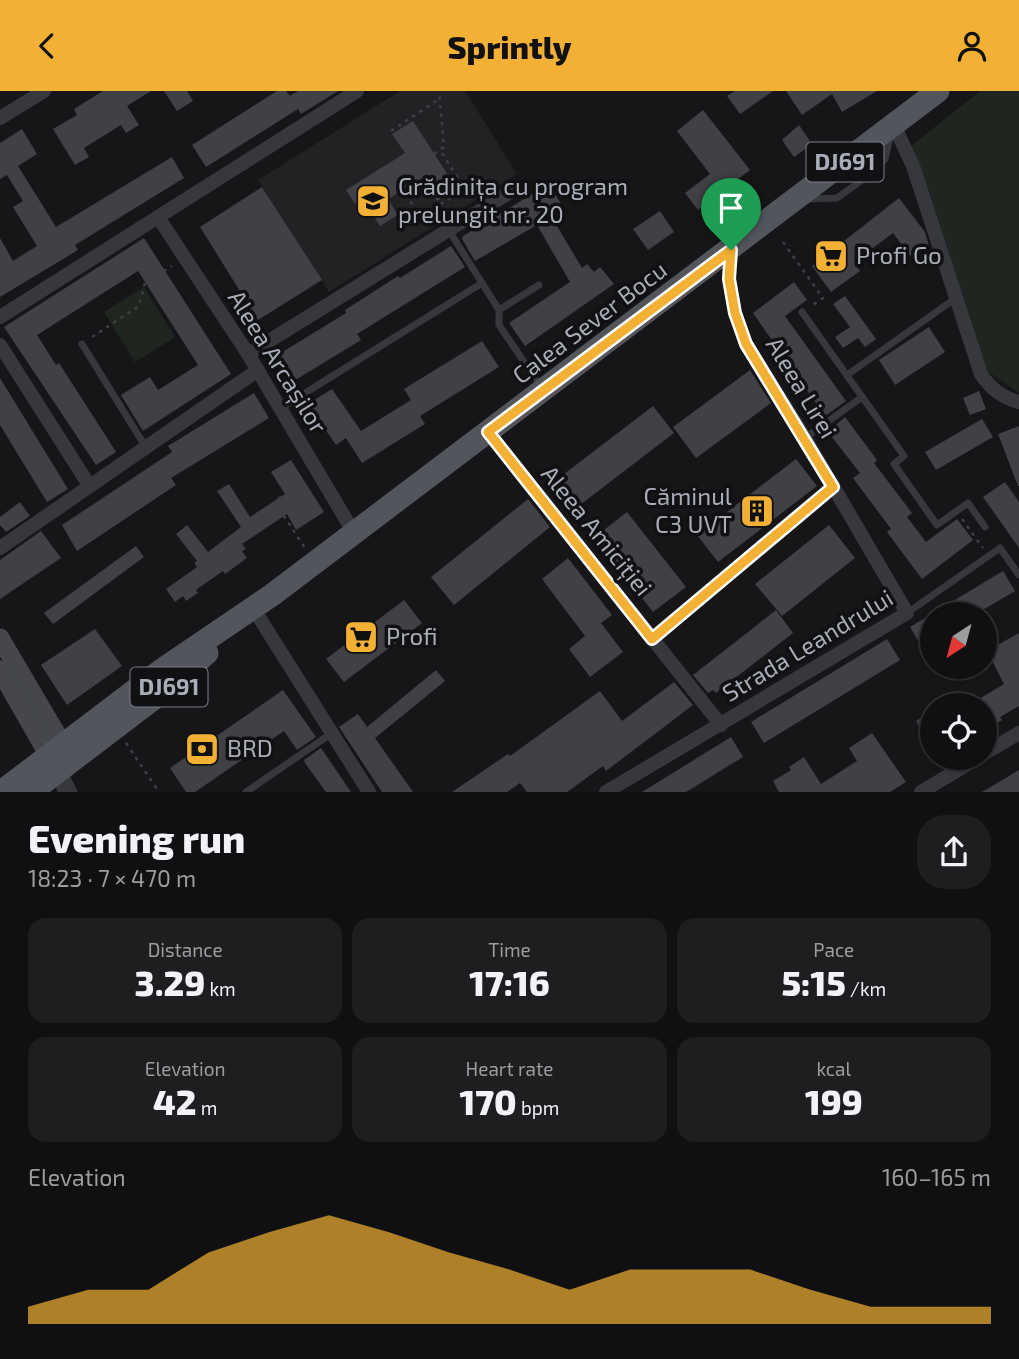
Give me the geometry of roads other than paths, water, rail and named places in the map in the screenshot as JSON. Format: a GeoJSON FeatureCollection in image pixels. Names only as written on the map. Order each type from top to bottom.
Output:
{"type":"FeatureCollection","features":[{"type":"Feature","properties":{"kind":"main road","name":"Calea Sever Bocu"},"geometry":{"type":"LineString","coordinates":[[31,792],[60,766],[174,683],[264,603],[894,125],[925,95]]}},
{"type":"Feature","properties":{"kind":"main road"},"geometry":{"type":"LineString","coordinates":[[0,638],[60,766]]}},
{"type":"Feature","properties":{"kind":"main road"},"geometry":{"type":"LineString","coordinates":[[0,671],[60,766]]}},
{"type":"Feature","properties":{"kind":"main road","name":"Calea Sever Bocu"},"geometry":{"type":"LineString","coordinates":[[1,792],[60,766]]}},
{"type":"Feature","properties":{"kind":"street"},"geometry":{"type":"LineString","coordinates":[[0,118],[44,91]]}},
{"type":"Feature","properties":{"kind":"street"},"geometry":{"type":"LineString","coordinates":[[0,317],[357,91]]}},
{"type":"Feature","properties":{"kind":"street"},"geometry":{"type":"LineString","coordinates":[[894,125],[913,166],[981,374],[1000,394],[1019,402]]}},
{"type":"Feature","properties":{"kind":"street"},"geometry":{"type":"LineString","coordinates":[[248,354],[518,187]]}},
{"type":"Feature","properties":{"kind":"street","name":"Aleea Arcașilor"},"geometry":{"type":"LineString","coordinates":[[158,217],[258,370],[354,533]]}},
{"type":"Feature","properties":{"kind":"street","name":"Aleea Lirei"},"geometry":{"type":"LineString","coordinates":[[731,250],[729,279],[735,313],[746,344],[805,438],[907,613]]}},
{"type":"Feature","properties":{"kind":"street"},"geometry":{"type":"LineString","coordinates":[[0,345],[89,485]]}},
{"type":"Feature","properties":{"kind":"street"},"geometry":{"type":"LineString","coordinates":[[0,548],[258,370]]}},
{"type":"Feature","properties":{"kind":"street","name":"Aleea Amiciției"},"geometry":{"type":"LineString","coordinates":[[488,432],[721,725]]}},
{"type":"Feature","properties":{"kind":"street"},"geometry":{"type":"LineString","coordinates":[[264,603],[332,732],[369,792]]}},
{"type":"Feature","properties":{"kind":"street","name":"Strada Leandrului"},"geometry":{"type":"LineString","coordinates":[[606,792],[907,613]]}},
{"type":"Feature","properties":{"kind":"street"},"geometry":{"type":"LineString","coordinates":[[997,746],[1019,733]]}},
{"type":"Feature","properties":{"kind":"street"},"geometry":{"type":"LineString","coordinates":[[920,792],[958,770]]}},
{"type":"Feature","properties":{"kind":"lane"},"geometry":{"type":"LineString","coordinates":[[448,228],[499,310],[499,325],[535,378]]}},
{"type":"Feature","properties":{"kind":"lane"},"geometry":{"type":"LineString","coordinates":[[281,408],[482,282]]}},
{"type":"Feature","properties":{"kind":"lane"},"geometry":{"type":"LineString","coordinates":[[499,310],[538,285]]}},
{"type":"Feature","properties":{"kind":"lane"},"geometry":{"type":"LineString","coordinates":[[847,375],[956,298]]}},
{"type":"Feature","properties":{"kind":"lane"},"geometry":{"type":"LineString","coordinates":[[802,313],[904,456],[894,464],[937,525],[968,503],[985,527]]}},
{"type":"Feature","properties":{"kind":"lane"},"geometry":{"type":"LineString","coordinates":[[82,344],[145,446]]}},
{"type":"Feature","properties":{"kind":"lane"},"geometry":{"type":"LineString","coordinates":[[805,438],[862,397]]}},
{"type":"Feature","properties":{"kind":"lane"},"geometry":{"type":"LineString","coordinates":[[652,639],[833,487]]}},
{"type":"Feature","properties":{"kind":"lane","name":"Strada Leandrului"},"geometry":{"type":"LineString","coordinates":[[907,613],[1000,548],[1019,575]]}},
{"type":"Feature","properties":{"kind":"lane"},"geometry":{"type":"LineString","coordinates":[[246,792],[332,732]]}},
{"type":"Feature","properties":{"kind":"place","name":"Grădinița cu program prelungit nr. 20"},"geometry":{"type":"Point","coordinates":[373,201]}},
{"type":"Feature","properties":{"kind":"place","name":"Profi Go"},"geometry":{"type":"Point","coordinates":[831,256]}},
{"type":"Feature","properties":{"kind":"place","name":"Căminul C3 UVT"},"geometry":{"type":"Point","coordinates":[757,511]}},
{"type":"Feature","properties":{"kind":"place","name":"Profi"},"geometry":{"type":"Point","coordinates":[361,637]}},
{"type":"Feature","properties":{"kind":"place","name":"BRD"},"geometry":{"type":"Point","coordinates":[202,749]}}]}
